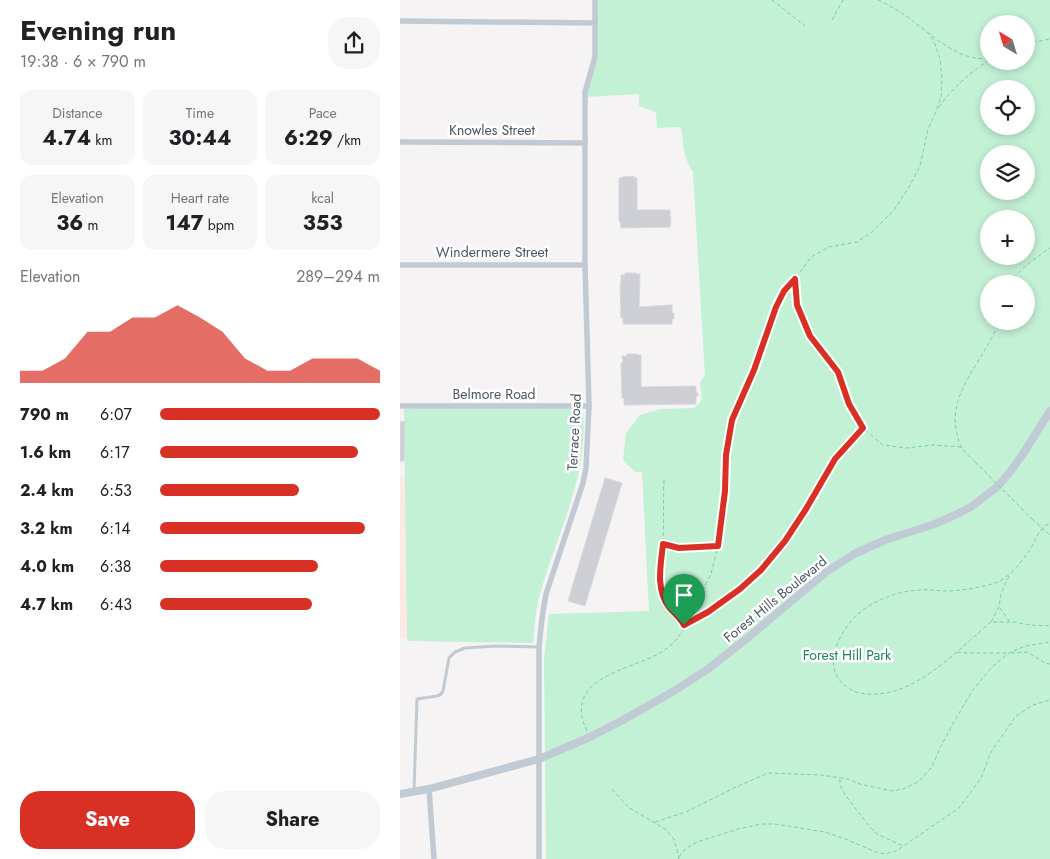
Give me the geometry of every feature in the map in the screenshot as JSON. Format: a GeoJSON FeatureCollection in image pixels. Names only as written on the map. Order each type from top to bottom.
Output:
{"type":"FeatureCollection","features":[{"type":"Feature","properties":{"kind":"street","name":"Terrace Road"},"geometry":{"type":"LineString","coordinates":[[539,859],[539,647],[542,618],[546,594],[583,483],[586,468],[589,406],[585,265],[585,92],[595,57],[594,0]]}},
{"type":"Feature","properties":{"kind":"street"},"geometry":{"type":"LineString","coordinates":[[400,20],[594,23]]}},
{"type":"Feature","properties":{"kind":"street","name":"Knowles Street"},"geometry":{"type":"LineString","coordinates":[[400,142],[585,143]]}},
{"type":"Feature","properties":{"kind":"street","name":"Windermere Street"},"geometry":{"type":"LineString","coordinates":[[400,265],[585,265]]}},
{"type":"Feature","properties":{"kind":"street","name":"Belmore Road"},"geometry":{"type":"LineString","coordinates":[[400,406],[589,406]]}},
{"type":"Feature","properties":{"kind":"street","name":"Forest Hills Boulevard"},"geometry":{"type":"LineString","coordinates":[[400,794],[430,789],[539,759],[590,737],[674,691],[708,669],[826,572],[854,554],[885,540],[953,516],[970,507],[997,487],[1023,454],[1050,411]]}},
{"type":"Feature","properties":{"kind":"street"},"geometry":{"type":"LineString","coordinates":[[430,789],[434,859]]}},
{"type":"Feature","properties":{"kind":"lane"},"geometry":{"type":"LineString","coordinates":[[414,792],[417,699],[440,695],[443,690],[449,658],[452,654],[460,649],[472,647],[539,647]]}},
{"type":"Feature","properties":{"kind":"path"},"geometry":{"type":"LineString","coordinates":[[772,0],[805,26]]}},
{"type":"Feature","properties":{"kind":"path"},"geometry":{"type":"LineString","coordinates":[[832,20],[844,0]]}},
{"type":"Feature","properties":{"kind":"path"},"geometry":{"type":"LineString","coordinates":[[878,0],[900,12],[955,51],[980,58]]}},
{"type":"Feature","properties":{"kind":"path"},"geometry":{"type":"LineString","coordinates":[[590,737],[584,725],[581,705],[590,689],[606,676],[660,653],[678,639],[711,574],[718,546],[725,491],[726,455],[732,420],[754,370],[776,307],[784,291],[811,258],[829,247],[857,242],[872,232],[894,210],[920,166],[928,129],[941,96],[940,59],[930,34]]}},
{"type":"Feature","properties":{"kind":"path"},"geometry":{"type":"LineString","coordinates":[[1035,42],[1050,39]]}},
{"type":"Feature","properties":{"kind":"path"},"geometry":{"type":"LineString","coordinates":[[937,109],[957,84],[980,66]]}},
{"type":"Feature","properties":{"kind":"path"},"geometry":{"type":"LineString","coordinates":[[1017,275],[1028,264],[1050,248]]}},
{"type":"Feature","properties":{"kind":"path"},"geometry":{"type":"LineString","coordinates":[[795,279],[797,305],[810,336],[838,372],[849,404],[863,428],[883,445],[906,448],[933,445],[961,447]]}},
{"type":"Feature","properties":{"kind":"path"},"geometry":{"type":"LineString","coordinates":[[996,330],[959,398],[956,430],[961,447],[1050,535]]}},
{"type":"Feature","properties":{"kind":"path"},"geometry":{"type":"LineString","coordinates":[[684,625],[708,612],[740,589],[761,570],[785,541],[835,459],[863,428]]}},
{"type":"Feature","properties":{"kind":"path"},"geometry":{"type":"LineString","coordinates":[[664,480],[661,589],[669,607],[684,625]]}},
{"type":"Feature","properties":{"kind":"path"},"geometry":{"type":"LineString","coordinates":[[1010,574],[999,581],[964,590],[899,592],[865,609],[852,620],[835,649],[833,665],[837,678],[854,692],[869,695],[905,687],[928,675],[991,622],[999,607],[1001,594],[1010,574],[1031,548],[1042,528],[1050,523]]}},
{"type":"Feature","properties":{"kind":"path"},"geometry":{"type":"LineString","coordinates":[[663,544],[679,548],[718,546]]}},
{"type":"Feature","properties":{"kind":"path"},"geometry":{"type":"LineString","coordinates":[[999,607],[1010,622]]}},
{"type":"Feature","properties":{"kind":"path"},"geometry":{"type":"LineString","coordinates":[[991,622],[1050,626]]}},
{"type":"Feature","properties":{"kind":"path"},"geometry":{"type":"LineString","coordinates":[[655,822],[686,812],[768,773],[821,775],[848,779],[892,792],[903,789],[918,782],[932,767],[940,748],[972,691],[993,666],[1009,653],[1025,646],[1050,642]]}},
{"type":"Feature","properties":{"kind":"path"},"geometry":{"type":"LineString","coordinates":[[956,652],[967,654],[1028,652],[1045,663],[1050,664]]}},
{"type":"Feature","properties":{"kind":"path"},"geometry":{"type":"LineString","coordinates":[[679,858],[685,849],[696,842],[761,824],[776,824],[825,832],[884,854],[896,851],[959,808],[981,778],[991,752],[1016,716],[1033,705],[1050,700]]}},
{"type":"Feature","properties":{"kind":"path"},"geometry":{"type":"LineString","coordinates":[[840,778],[840,784],[845,795],[870,827],[877,834],[903,846]]}},
{"type":"Feature","properties":{"kind":"path"},"geometry":{"type":"LineString","coordinates":[[612,789],[628,807],[665,829],[674,839],[679,858]]}},
{"type":"Feature","properties":{"kind":"shaded area"},"geometry":{"type":"Polygon","coordinates":[[[400,477],[405,477],[407,638],[400,638],[400,477]]]}},
{"type":"Feature","properties":{"kind":"green space","name":"Forest Hill Park"},"geometry":{"type":"Polygon","coordinates":[[[595,0],[1050,0],[1050,859],[546,859],[544,659],[549,614],[649,611],[642,472],[635,472],[623,460],[626,433],[640,415],[661,409],[694,408],[702,400],[700,382],[705,376],[693,172],[686,157],[681,127],[657,128],[656,112],[639,106],[639,94],[585,97],[595,57],[595,0]]]}},
{"type":"Feature","properties":{"kind":"green space"},"geometry":{"type":"Polygon","coordinates":[[[577,408],[583,414],[581,461],[570,506],[538,600],[533,643],[407,641],[404,409],[577,408]]]}},
{"type":"Feature","properties":{"kind":"building"},"geometry":{"type":"Polygon","coordinates":[[[634,176],[634,178],[637,178],[637,210],[670,210],[670,227],[621,228],[619,221],[619,178],[634,176]]]}},
{"type":"Feature","properties":{"kind":"building"},"geometry":{"type":"Polygon","coordinates":[[[625,273],[640,274],[639,307],[672,305],[674,319],[672,319],[672,324],[623,324],[623,318],[621,318],[620,284],[621,275],[625,275],[625,273]]]}},
{"type":"Feature","properties":{"kind":"building"},"geometry":{"type":"Polygon","coordinates":[[[627,354],[641,355],[641,387],[696,386],[698,396],[696,396],[696,404],[624,405],[621,363],[623,363],[622,356],[627,356],[627,354]]]}},
{"type":"Feature","properties":{"kind":"building"},"geometry":{"type":"Polygon","coordinates":[[[400,421],[405,422],[404,461],[400,461],[400,421]]]}},
{"type":"Feature","properties":{"kind":"building"},"geometry":{"type":"Polygon","coordinates":[[[605,478],[622,483],[585,606],[568,601],[605,478]]]}},
{"type":"Feature","properties":{"kind":"route"},"geometry":{"type":"LineString","coordinates":[[795,279],[797,305],[810,336],[838,372],[849,404],[863,428],[835,459],[785,541],[761,570],[740,589],[708,612],[684,625],[669,607],[661,589],[660,575],[663,544],[679,548],[718,546],[725,491],[726,455],[732,420],[754,370],[776,307],[784,291],[795,279]]}}]}
